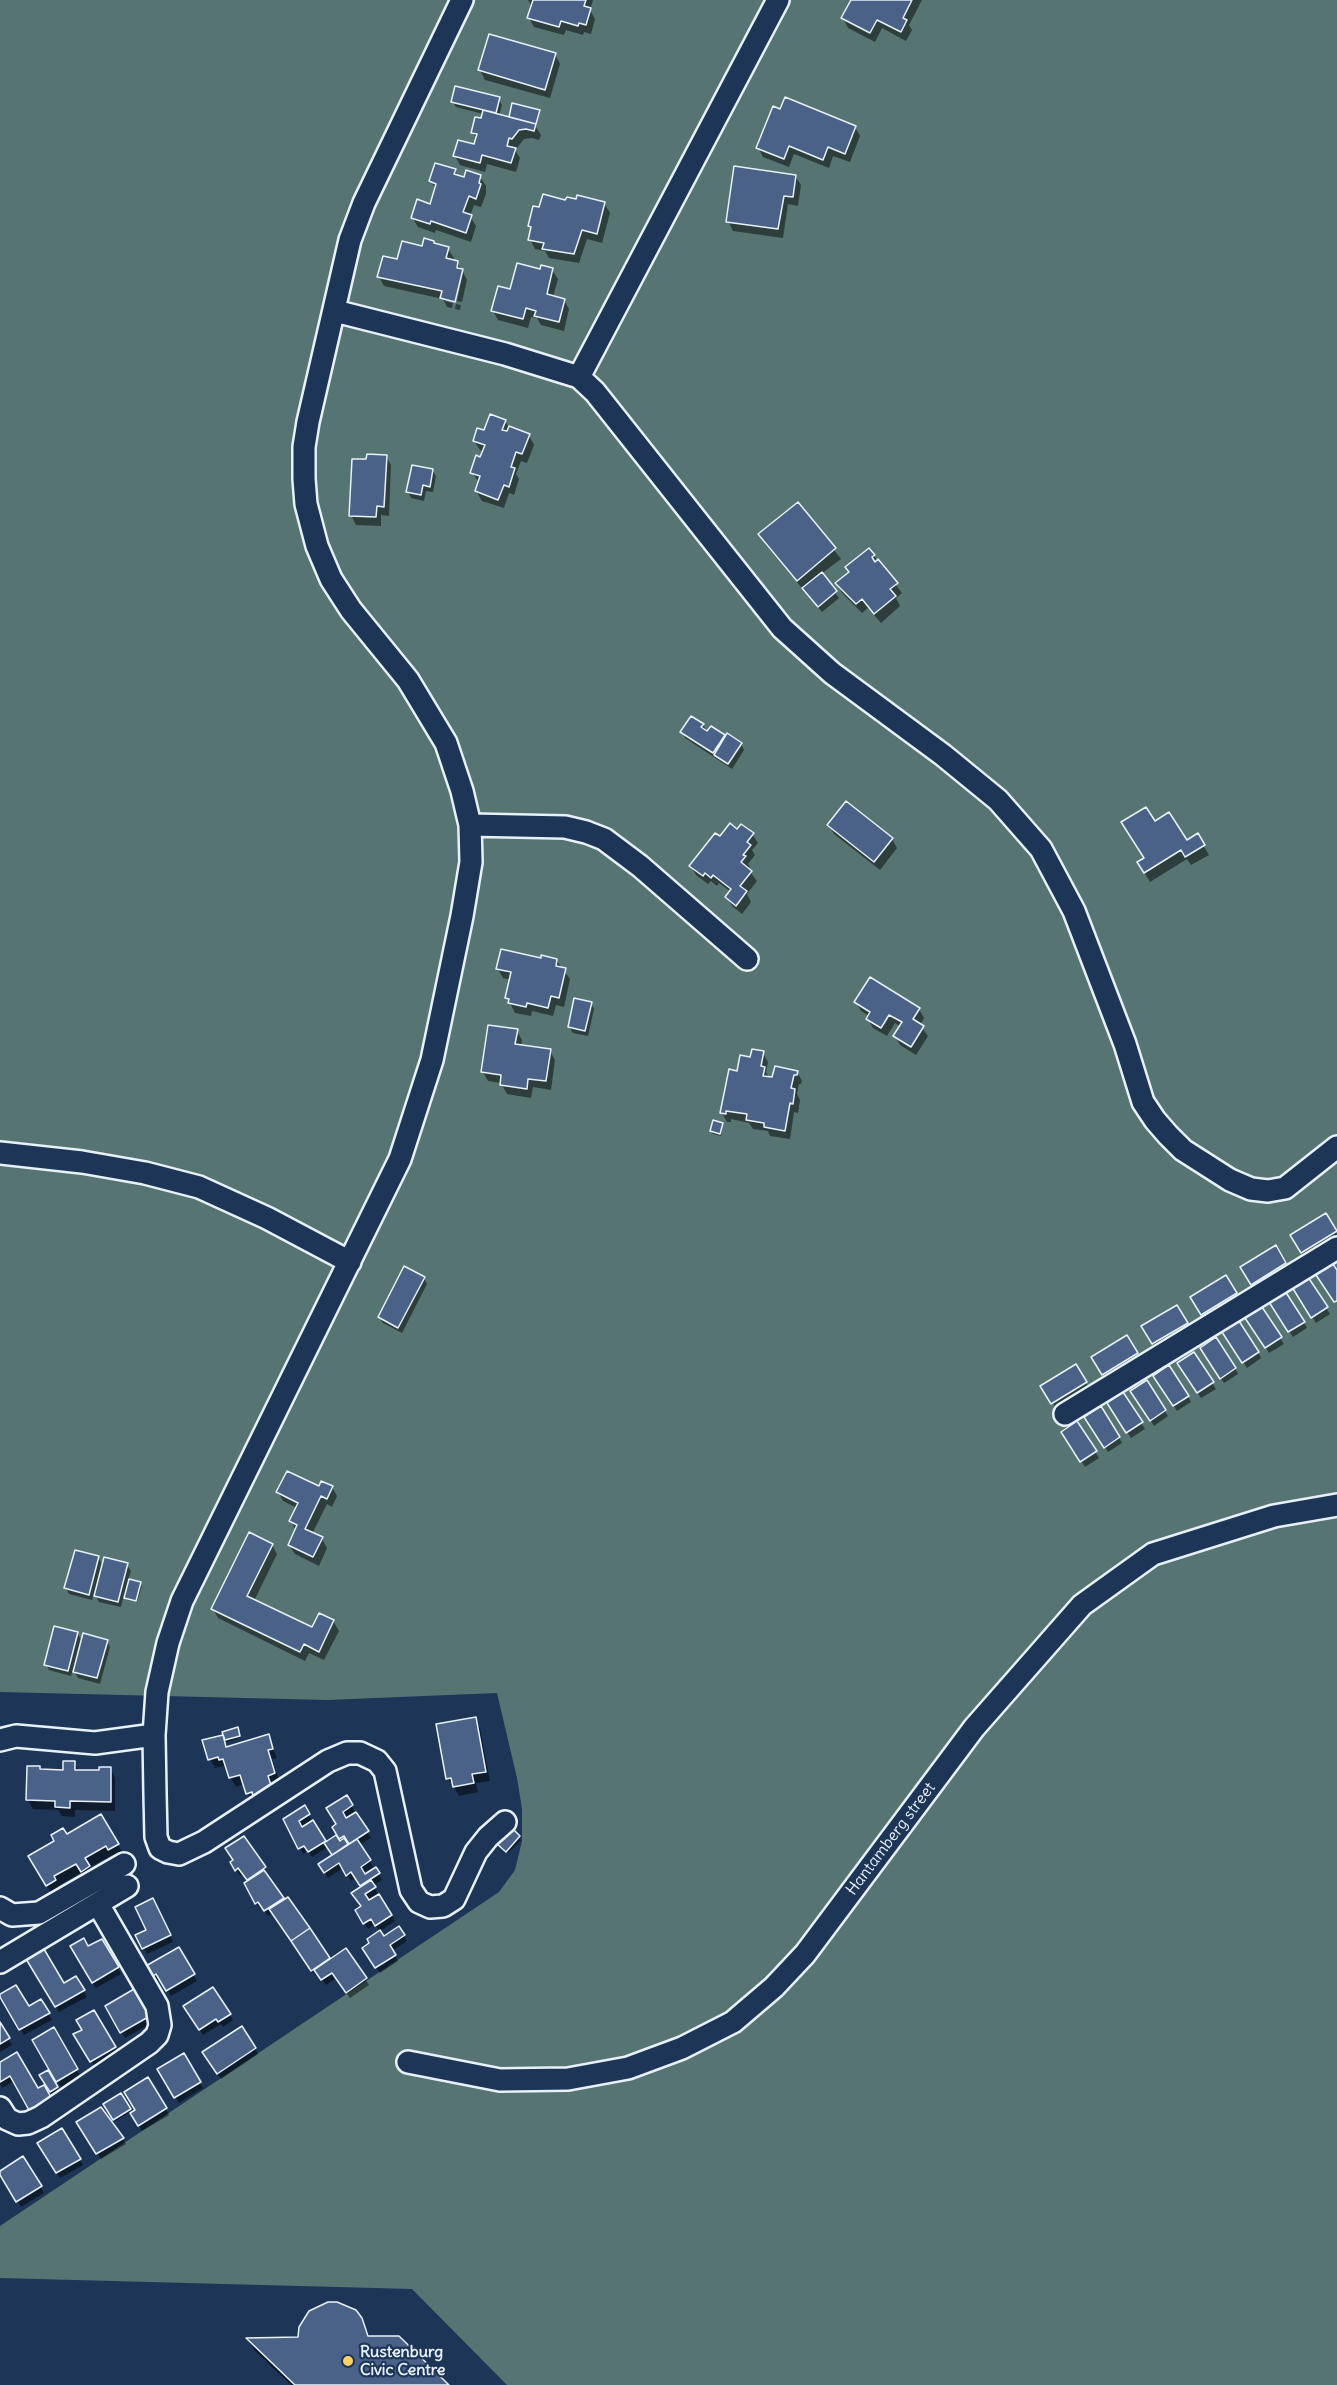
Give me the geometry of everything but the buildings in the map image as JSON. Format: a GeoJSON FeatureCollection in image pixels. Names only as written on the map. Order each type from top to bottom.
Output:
{"type":"FeatureCollection","features":[{"type":"Feature","properties":{"kind":"street"},"geometry":{"type":"LineString","coordinates":[[462,0],[364,202],[350,240],[304,447],[306,504],[317,546],[331,579],[351,610],[408,680],[446,743],[462,791],[470,825],[469,873],[432,1060],[400,1159],[182,1601],[168,1643],[157,1692],[154,1735],[156,1837],[160,1848],[168,1852],[179,1854],[189,1851],[328,1761],[347,1753],[360,1753],[377,1761],[385,1771],[411,1890],[419,1902],[430,1907],[443,1906],[454,1899],[476,1852],[505,1822]]}},
{"type":"Feature","properties":{"kind":"street"},"geometry":{"type":"LineString","coordinates":[[579,377],[778,0]]}},
{"type":"Feature","properties":{"kind":"street"},"geometry":{"type":"LineString","coordinates":[[335,310],[504,354],[579,377],[595,392],[782,628],[832,673],[943,755],[998,800],[1041,849],[1074,911],[1125,1044],[1143,1102],[1155,1120],[1183,1150],[1230,1180],[1251,1189],[1277,1191],[1285,1188],[1337,1147]]}},
{"type":"Feature","properties":{"kind":"street"},"geometry":{"type":"LineString","coordinates":[[470,825],[565,827],[604,839],[640,866],[747,959]]}},
{"type":"Feature","properties":{"kind":"street"},"geometry":{"type":"LineString","coordinates":[[0,1153],[82,1162],[145,1173],[199,1187],[267,1218],[350,1262]]}},
{"type":"Feature","properties":{"kind":"street"},"geometry":{"type":"LineString","coordinates":[[1065,1414],[1337,1248]]}},
{"type":"Feature","properties":{"kind":"street","name":"Hantamberg street"},"geometry":{"type":"LineString","coordinates":[[408,2062],[500,2080],[568,2079],[628,2068],[682,2048],[733,2022],[774,1987],[805,1954],[974,1728],[1082,1605],[1153,1554],[1274,1516],[1337,1504]]}},
{"type":"Feature","properties":{"kind":"street"},"geometry":{"type":"LineString","coordinates":[[0,1740],[16,1736],[95,1743],[154,1735]]}},
{"type":"Feature","properties":{"kind":"street"},"geometry":{"type":"LineString","coordinates":[[0,1908],[12,1915],[39,1913],[124,1864]]}},
{"type":"Feature","properties":{"kind":"street"},"geometry":{"type":"LineString","coordinates":[[0,1962],[127,1886]]}},
{"type":"Feature","properties":{"kind":"street"},"geometry":{"type":"LineString","coordinates":[[0,2108],[8,2119],[18,2124],[28,2123],[41,2117],[149,2043],[157,2035],[160,2025],[157,2006],[98,1904]]}},
{"type":"Feature","properties":{"kind":"green space"},"geometry":{"type":"Polygon","coordinates":[[[0,0],[1337,0],[1337,2385],[507,2385],[412,2289],[0,2278],[0,2226],[499,1892],[515,1870],[522,1841],[522,1809],[497,1693],[327,1700],[0,1692],[0,0]]]}},
{"type":"Feature","properties":{"kind":"place","name":"Rustenburg Civic Centre"},"geometry":{"type":"Point","coordinates":[348,2361]}}]}
